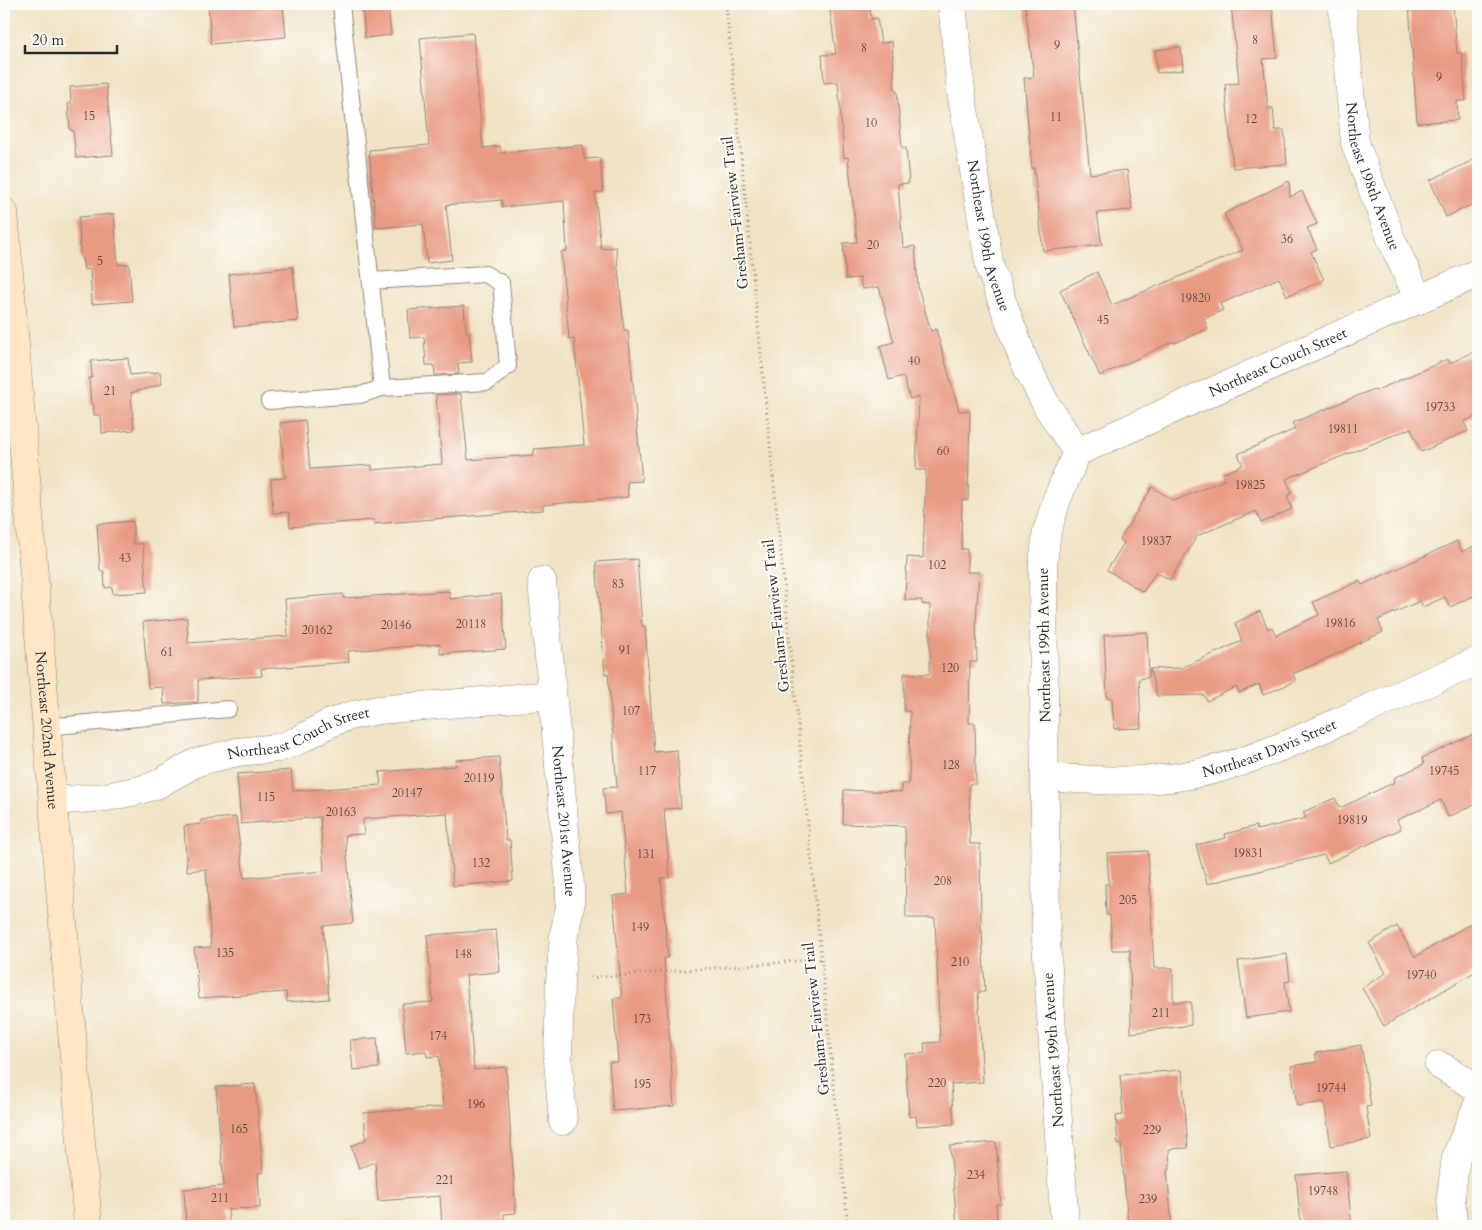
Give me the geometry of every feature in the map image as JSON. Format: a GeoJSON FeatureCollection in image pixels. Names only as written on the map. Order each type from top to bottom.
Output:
{"type":"FeatureCollection","features":[{"type":"Feature","properties":{"kind":"main road","name":"Northeast 202nd Avenue"},"geometry":{"type":"LineString","coordinates":[[5,222],[88,1226]]}},
{"type":"Feature","properties":{"kind":"street","name":"Northeast 199th Avenue"},"geometry":{"type":"LineString","coordinates":[[952,4],[960,91],[990,268],[1024,361],[1047,406],[1077,452],[1057,499],[1047,531],[1043,564],[1046,940],[1065,1226]]}},
{"type":"Feature","properties":{"kind":"street","name":"Northeast 198th Avenue"},"geometry":{"type":"LineString","coordinates":[[1342,4],[1355,143],[1392,240],[1419,300]]}},
{"type":"Feature","properties":{"kind":"street","name":"Northeast Couch Street"},"geometry":{"type":"LineString","coordinates":[[1077,452],[1478,273]]}},
{"type":"Feature","properties":{"kind":"street","name":"Northeast 201st Avenue"},"geometry":{"type":"LineString","coordinates":[[542,581],[570,885],[570,907],[564,934],[560,981],[558,1060],[563,1121]]}},
{"type":"Feature","properties":{"kind":"street","name":"Northeast Davis Street"},"geometry":{"type":"LineString","coordinates":[[1046,777],[1109,782],[1149,780],[1189,775],[1229,766],[1268,753],[1478,661]]}},
{"type":"Feature","properties":{"kind":"street","name":"Northeast Couch Street"},"geometry":{"type":"LineString","coordinates":[[53,801],[107,797],[140,790],[156,784],[197,762],[237,752],[278,748],[349,716],[378,710],[552,695]]}},
{"type":"Feature","properties":{"kind":"street"},"geometry":{"type":"LineString","coordinates":[[1438,1065],[1478,1088]]}},
{"type":"Feature","properties":{"kind":"street"},"geometry":{"type":"LineString","coordinates":[[1453,1226],[1451,1196],[1456,1157],[1478,1104]]}},
{"type":"Feature","properties":{"kind":"lane"},"geometry":{"type":"LineString","coordinates":[[341,4],[382,388]]}},
{"type":"Feature","properties":{"kind":"lane"},"geometry":{"type":"LineString","coordinates":[[269,402],[360,395],[382,388],[488,382],[508,366],[500,283],[485,274],[371,281]]}},
{"type":"Feature","properties":{"kind":"lane"},"geometry":{"type":"LineString","coordinates":[[46,727],[228,709]]}},
{"type":"Feature","properties":{"kind":"path","name":"Gresham-Fairview Trail"},"geometry":{"type":"LineString","coordinates":[[726,4],[848,1226]]}},
{"type":"Feature","properties":{"kind":"path"},"geometry":{"type":"LineString","coordinates":[[560,981],[822,959]]}},
{"type":"Feature","properties":{"kind":"building"},"geometry":{"type":"Polygon","coordinates":[[[208,4],[283,4],[286,37],[211,44],[208,4]]]}},
{"type":"Feature","properties":{"kind":"building"},"geometry":{"type":"Polygon","coordinates":[[[362,4],[388,4],[391,35],[365,38],[362,4]]]}},
{"type":"Feature","properties":{"kind":"building"},"geometry":{"type":"Polygon","coordinates":[[[829,4],[870,4],[871,19],[877,18],[881,43],[892,42],[895,91],[897,91],[902,148],[906,148],[909,183],[898,184],[903,248],[915,246],[918,287],[931,331],[936,329],[959,411],[970,411],[968,500],[962,500],[961,549],[967,549],[967,572],[979,572],[976,621],[977,662],[970,662],[969,723],[975,723],[976,784],[969,784],[970,844],[980,844],[981,931],[985,992],[978,992],[983,1082],[951,1084],[954,1124],[917,1126],[916,1116],[909,1117],[905,1054],[925,1053],[924,1043],[940,1042],[935,918],[906,918],[905,826],[843,824],[844,790],[902,792],[901,784],[909,784],[910,711],[904,711],[904,674],[930,674],[930,605],[922,604],[922,600],[905,600],[907,557],[923,558],[926,470],[916,470],[919,397],[910,399],[903,376],[889,380],[880,346],[894,342],[879,287],[862,289],[860,278],[846,279],[843,243],[857,242],[848,157],[844,158],[838,82],[824,83],[822,55],[836,54],[829,4]]]}},
{"type":"Feature","properties":{"kind":"building"},"geometry":{"type":"Polygon","coordinates":[[[1025,4],[1073,4],[1090,174],[1127,170],[1132,210],[1097,213],[1102,245],[1043,251],[1034,168],[1032,169],[1024,78],[1034,77],[1025,4]]]}},
{"type":"Feature","properties":{"kind":"building"},"geometry":{"type":"Polygon","coordinates":[[[1231,4],[1272,4],[1277,58],[1263,59],[1268,108],[1273,108],[1275,130],[1284,130],[1287,164],[1233,168],[1225,84],[1239,83],[1231,4]]]}},
{"type":"Feature","properties":{"kind":"building"},"geometry":{"type":"Polygon","coordinates":[[[1409,4],[1453,4],[1457,53],[1462,53],[1466,101],[1457,101],[1458,120],[1417,123],[1409,4]]]}},
{"type":"Feature","properties":{"kind":"building"},"geometry":{"type":"Polygon","coordinates":[[[473,33],[483,148],[500,146],[501,153],[583,145],[584,159],[600,158],[603,192],[595,193],[601,249],[616,247],[624,330],[628,330],[642,481],[627,482],[628,497],[543,505],[543,510],[374,524],[374,520],[290,527],[289,512],[273,513],[271,479],[285,478],[280,423],[305,420],[310,469],[372,465],[372,470],[442,464],[436,395],[461,394],[468,460],[534,455],[534,449],[584,445],[574,338],[569,339],[561,252],[567,251],[564,201],[502,207],[502,200],[446,205],[452,260],[427,263],[423,224],[376,228],[369,150],[429,145],[420,38],[473,33]]]}},
{"type":"Feature","properties":{"kind":"building"},"geometry":{"type":"Polygon","coordinates":[[[1181,47],[1183,70],[1157,73],[1155,50],[1181,47]]]}},
{"type":"Feature","properties":{"kind":"building"},"geometry":{"type":"Polygon","coordinates":[[[106,84],[113,155],[76,158],[73,130],[70,130],[68,103],[71,103],[70,87],[106,84]]]}},
{"type":"Feature","properties":{"kind":"building"},"geometry":{"type":"Polygon","coordinates":[[[1478,158],[1478,202],[1446,217],[1430,180],[1478,158]]]}},
{"type":"Feature","properties":{"kind":"building"},"geometry":{"type":"Polygon","coordinates":[[[1289,181],[1290,197],[1302,191],[1317,224],[1307,228],[1317,249],[1311,252],[1324,280],[1287,296],[1279,278],[1220,304],[1223,310],[1204,319],[1208,329],[1175,343],[1174,341],[1100,376],[1060,290],[1097,272],[1112,305],[1243,250],[1224,214],[1289,181]]]}},
{"type":"Feature","properties":{"kind":"building"},"geometry":{"type":"Polygon","coordinates":[[[114,214],[118,265],[129,264],[132,301],[92,304],[90,269],[84,270],[82,257],[80,257],[79,217],[114,214]]]}},
{"type":"Feature","properties":{"kind":"building"},"geometry":{"type":"Polygon","coordinates":[[[293,267],[298,321],[234,327],[229,274],[293,267]]]}},
{"type":"Feature","properties":{"kind":"building"},"geometry":{"type":"Polygon","coordinates":[[[464,306],[466,332],[469,332],[472,362],[458,363],[459,374],[435,375],[434,365],[426,365],[424,337],[410,338],[408,310],[464,306]]]}},
{"type":"Feature","properties":{"kind":"building"},"geometry":{"type":"Polygon","coordinates":[[[1478,350],[1478,415],[1464,422],[1468,431],[1421,452],[1411,428],[1286,479],[1292,493],[1287,496],[1292,509],[1261,523],[1256,511],[1197,536],[1170,580],[1156,572],[1143,592],[1107,570],[1124,543],[1120,539],[1152,487],[1174,501],[1224,480],[1222,474],[1243,465],[1238,454],[1295,429],[1292,423],[1374,389],[1375,391],[1448,359],[1450,363],[1478,350]]]}},
{"type":"Feature","properties":{"kind":"building"},"geometry":{"type":"Polygon","coordinates":[[[128,358],[130,375],[160,372],[162,384],[131,393],[134,430],[102,433],[101,415],[94,415],[93,404],[91,405],[89,378],[92,378],[91,361],[128,358]]]}},
{"type":"Feature","properties":{"kind":"building"},"geometry":{"type":"Polygon","coordinates":[[[133,521],[133,544],[143,544],[147,592],[113,594],[112,587],[105,588],[104,571],[100,571],[97,524],[133,521]]]}},
{"type":"Feature","properties":{"kind":"building"},"geometry":{"type":"Polygon","coordinates":[[[1457,541],[1462,552],[1478,544],[1478,594],[1450,607],[1445,597],[1423,607],[1420,601],[1378,620],[1383,632],[1293,674],[1296,681],[1263,695],[1259,684],[1239,693],[1236,687],[1207,701],[1204,695],[1157,696],[1150,669],[1181,668],[1242,641],[1235,623],[1260,611],[1268,629],[1272,627],[1276,635],[1319,615],[1313,602],[1360,581],[1362,585],[1457,541]]]}},
{"type":"Feature","properties":{"kind":"building"},"geometry":{"type":"Polygon","coordinates":[[[637,559],[642,626],[645,626],[654,752],[677,750],[681,808],[664,809],[670,878],[661,878],[668,958],[664,958],[674,1106],[613,1111],[609,1062],[618,1062],[613,998],[622,998],[613,896],[628,894],[621,812],[606,814],[603,788],[617,787],[608,673],[605,674],[596,562],[637,559]]]}},
{"type":"Feature","properties":{"kind":"building"},"geometry":{"type":"Polygon","coordinates":[[[449,591],[450,599],[501,594],[506,649],[440,654],[440,644],[348,651],[349,662],[261,669],[262,676],[198,680],[198,702],[164,704],[163,687],[148,688],[143,622],[187,618],[188,643],[288,636],[285,599],[343,594],[343,598],[449,591]]]}},
{"type":"Feature","properties":{"kind":"building"},"geometry":{"type":"Polygon","coordinates":[[[1147,632],[1149,677],[1139,679],[1141,728],[1114,729],[1112,698],[1107,698],[1104,635],[1147,632]]]}},
{"type":"Feature","properties":{"kind":"building"},"geometry":{"type":"Polygon","coordinates":[[[1478,732],[1478,803],[1448,817],[1441,800],[1397,820],[1401,829],[1328,863],[1324,855],[1207,884],[1196,845],[1226,838],[1225,834],[1256,826],[1257,830],[1306,818],[1303,812],[1335,798],[1340,808],[1395,782],[1394,778],[1424,764],[1422,758],[1478,732]]]}},
{"type":"Feature","properties":{"kind":"building"},"geometry":{"type":"Polygon","coordinates":[[[499,757],[506,840],[510,840],[513,881],[453,886],[447,813],[363,819],[364,834],[345,835],[353,923],[323,926],[329,999],[287,1002],[286,992],[199,998],[194,948],[211,947],[206,869],[187,871],[184,826],[201,824],[201,820],[236,817],[244,878],[324,871],[320,817],[241,824],[237,774],[291,770],[293,791],[381,785],[379,772],[456,766],[456,760],[499,757]]]}},
{"type":"Feature","properties":{"kind":"building"},"geometry":{"type":"Polygon","coordinates":[[[1148,851],[1154,968],[1173,968],[1173,1002],[1191,1002],[1191,1025],[1131,1033],[1130,950],[1112,950],[1110,915],[1106,915],[1105,884],[1109,884],[1107,853],[1148,851]]]}},
{"type":"Feature","properties":{"kind":"building"},"geometry":{"type":"Polygon","coordinates":[[[1478,919],[1478,970],[1384,1026],[1362,988],[1386,973],[1369,943],[1397,926],[1415,957],[1478,919]]]}},
{"type":"Feature","properties":{"kind":"building"},"geometry":{"type":"Polygon","coordinates":[[[496,930],[500,972],[466,975],[474,1070],[506,1067],[516,1213],[504,1214],[504,1226],[442,1226],[440,1196],[378,1201],[375,1162],[359,1168],[351,1146],[366,1140],[364,1113],[443,1107],[439,1056],[427,1057],[426,1051],[406,1053],[402,1004],[433,1002],[427,935],[496,930]]]}},
{"type":"Feature","properties":{"kind":"building"},"geometry":{"type":"Polygon","coordinates":[[[1287,954],[1290,981],[1285,982],[1289,1012],[1246,1018],[1238,961],[1287,954]]]}},
{"type":"Feature","properties":{"kind":"building"},"geometry":{"type":"Polygon","coordinates":[[[377,1038],[379,1068],[353,1070],[350,1040],[377,1038]]]}},
{"type":"Feature","properties":{"kind":"building"},"geometry":{"type":"Polygon","coordinates":[[[1361,1045],[1371,1106],[1366,1107],[1371,1139],[1331,1146],[1324,1102],[1297,1106],[1291,1066],[1317,1062],[1315,1053],[1361,1045]]]}},
{"type":"Feature","properties":{"kind":"building"},"geometry":{"type":"Polygon","coordinates":[[[1182,1070],[1188,1148],[1169,1149],[1170,1170],[1167,1170],[1172,1226],[1128,1226],[1121,1144],[1118,1145],[1116,1116],[1123,1115],[1120,1075],[1182,1070]]]}},
{"type":"Feature","properties":{"kind":"building"},"geometry":{"type":"Polygon","coordinates":[[[255,1084],[263,1173],[258,1173],[260,1208],[228,1209],[229,1226],[186,1226],[184,1189],[224,1186],[216,1087],[255,1084]]]}},
{"type":"Feature","properties":{"kind":"building"},"geometry":{"type":"Polygon","coordinates":[[[996,1142],[1001,1204],[996,1204],[997,1226],[957,1226],[950,1146],[996,1142]]]}},
{"type":"Feature","properties":{"kind":"building"},"geometry":{"type":"Polygon","coordinates":[[[1346,1171],[1352,1226],[1301,1226],[1296,1175],[1346,1171]]]}}]}
